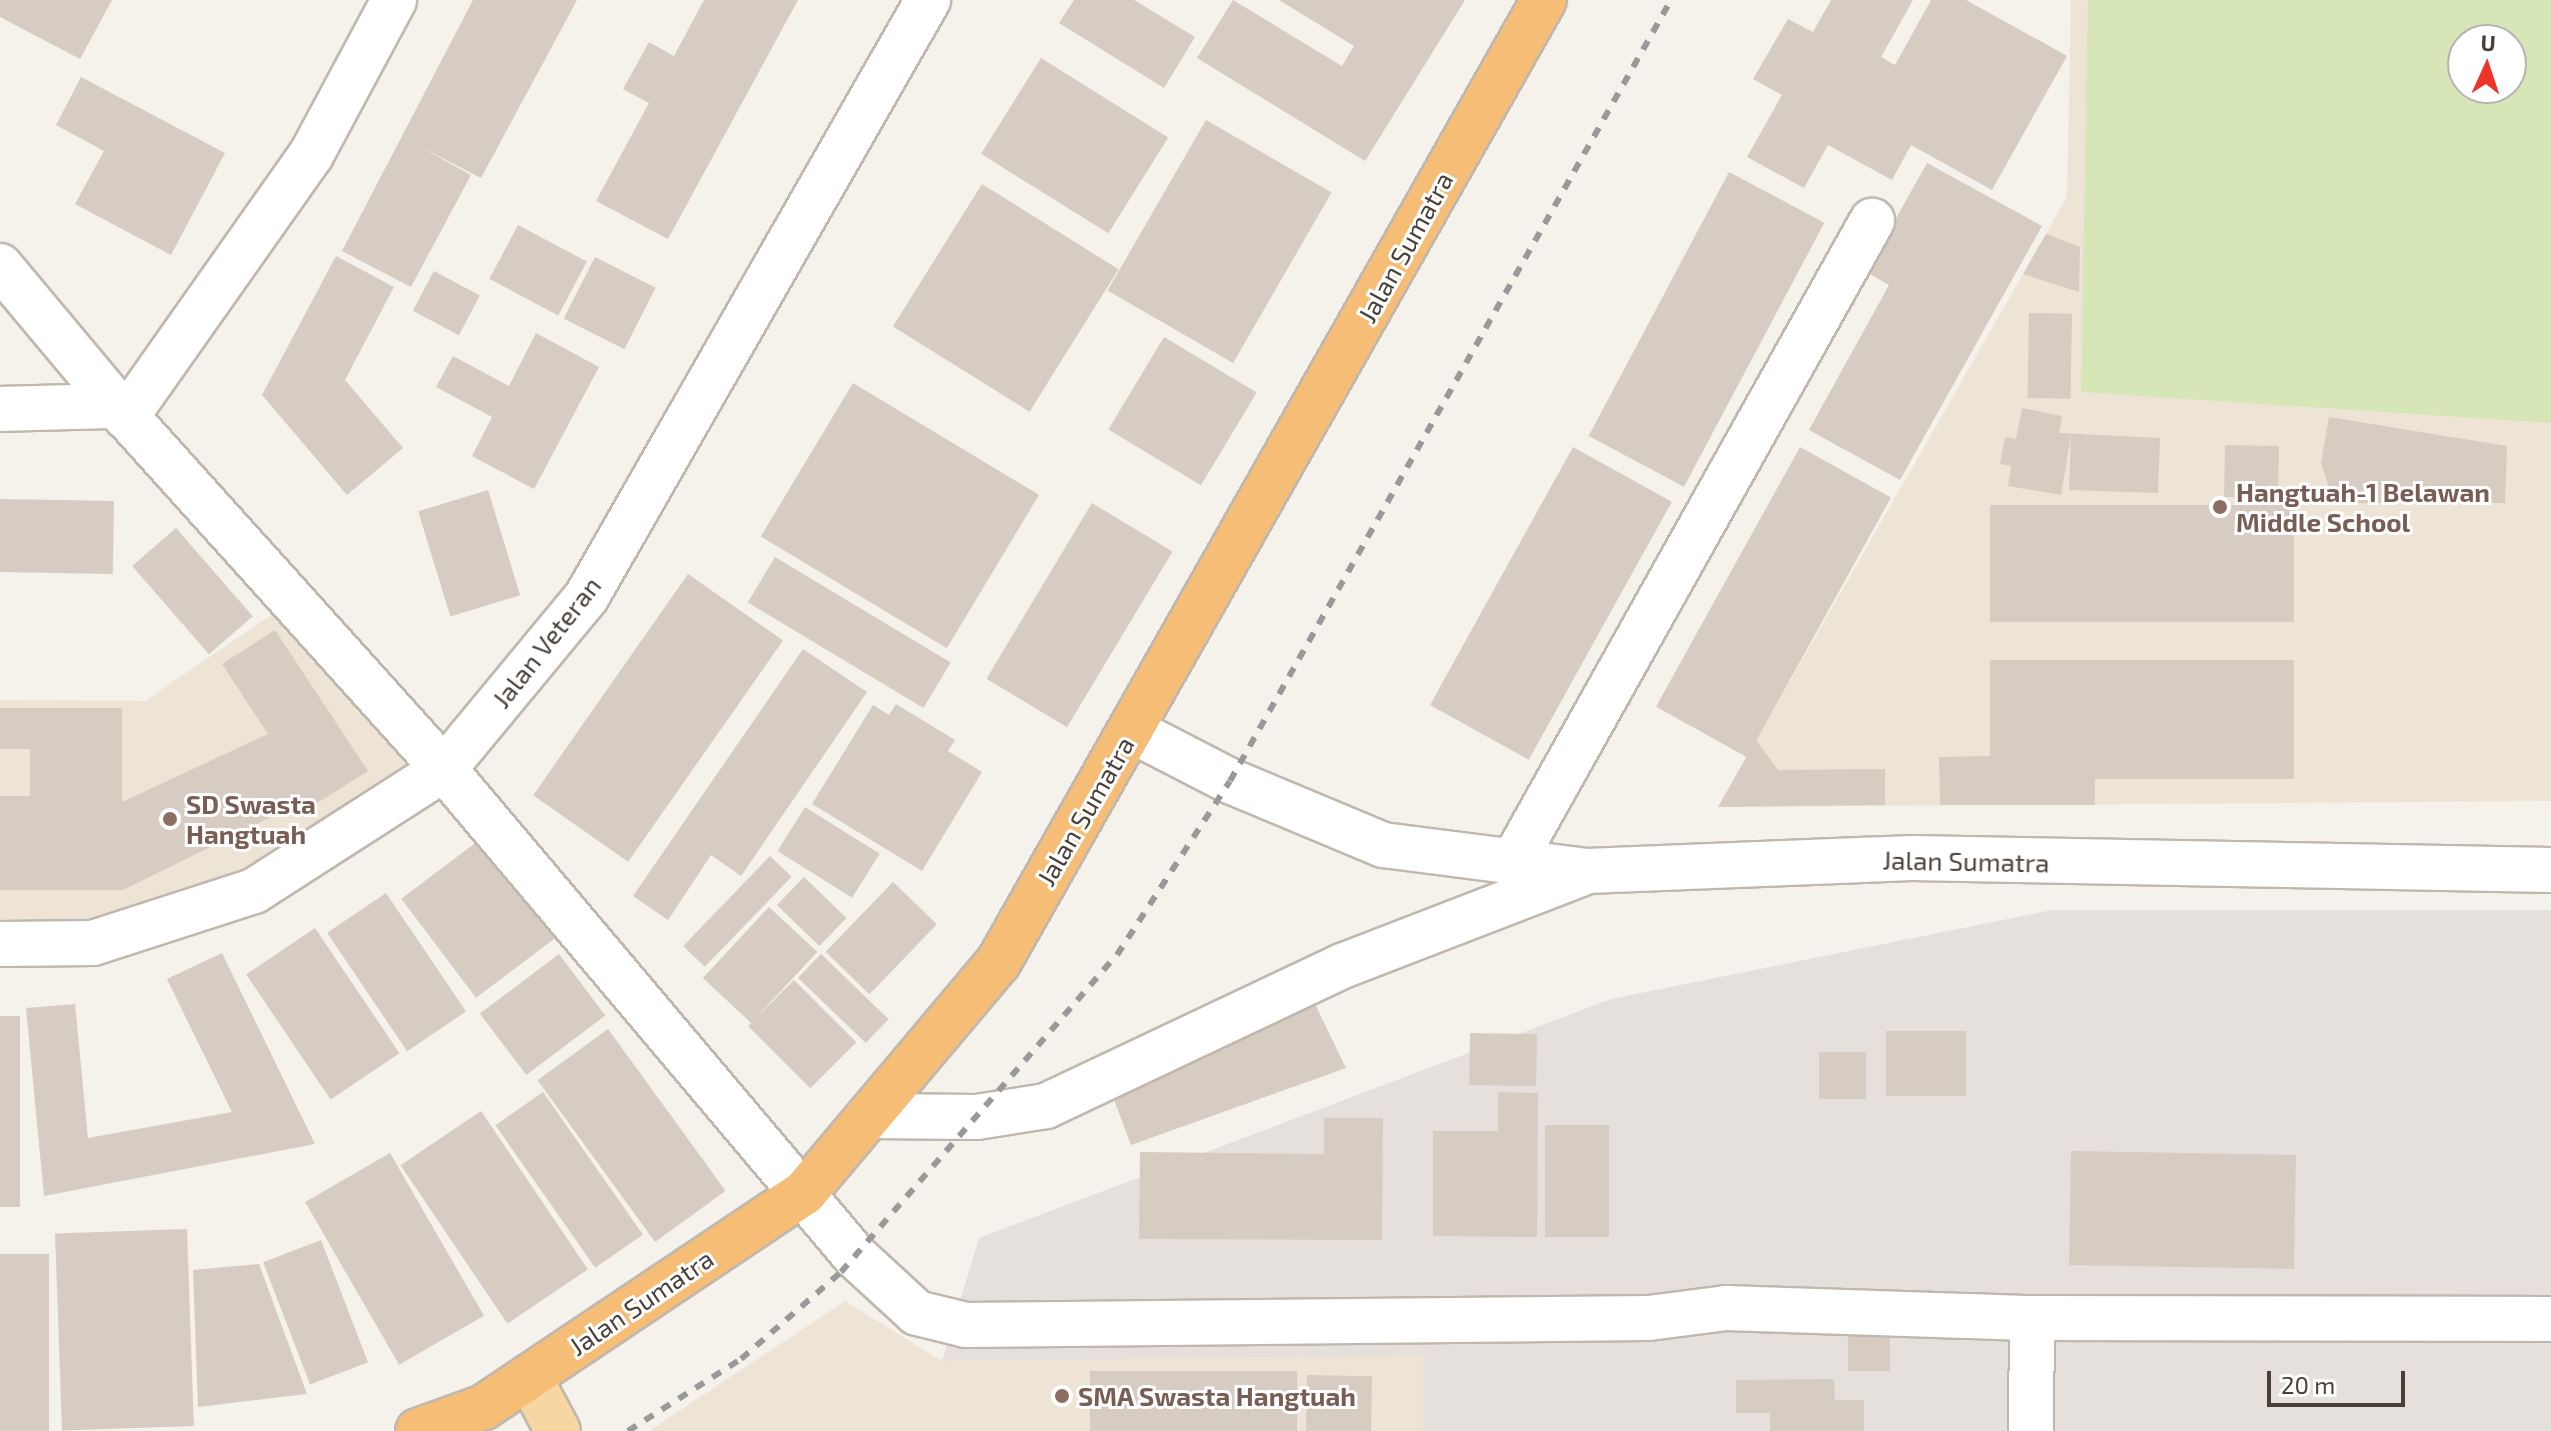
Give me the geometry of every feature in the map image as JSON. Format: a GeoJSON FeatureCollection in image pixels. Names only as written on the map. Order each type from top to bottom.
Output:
{"type":"FeatureCollection","features":[{"type":"Feature","properties":{"kind":"highway","name":"Jalan Sumatra"},"geometry":{"type":"LineString","coordinates":[[418,1431],[489,1419],[529,1377],[804,1193],[998,963],[1544,0]]}},
{"type":"Feature","properties":{"kind":"main road"},"geometry":{"type":"LineString","coordinates":[[529,1377],[558,1431]]}},
{"type":"Feature","properties":{"kind":"street"},"geometry":{"type":"LineString","coordinates":[[122,412],[311,155],[394,0]]}},
{"type":"Feature","properties":{"kind":"street","name":"Jalan Veteran"},"geometry":{"type":"LineString","coordinates":[[0,944],[93,943],[254,891],[444,769],[587,596],[928,0]]}},
{"type":"Feature","properties":{"kind":"street"},"geometry":{"type":"LineString","coordinates":[[1513,862],[1872,221]]}},
{"type":"Feature","properties":{"kind":"street"},"geometry":{"type":"LineString","coordinates":[[0,266],[122,412],[444,769],[855,1256],[917,1313],[966,1325],[1649,1318],[1726,1308],[2032,1318],[2551,1319]]}},
{"type":"Feature","properties":{"kind":"street"},"geometry":{"type":"LineString","coordinates":[[0,409],[122,412]]}},
{"type":"Feature","properties":{"kind":"street","name":"Jalan Sumatra"},"geometry":{"type":"LineString","coordinates":[[1131,730],[1230,781],[1383,845],[1587,871],[1912,858],[2551,870]]}},
{"type":"Feature","properties":{"kind":"street"},"geometry":{"type":"LineString","coordinates":[[869,1116],[977,1117],[1046,1106],[1342,966],[1587,871]]}},
{"type":"Feature","properties":{"kind":"street"},"geometry":{"type":"LineString","coordinates":[[2031,1431],[2032,1318]]}},
{"type":"Feature","properties":{"kind":"shaded area","name":"Hangtuah-1 Belawan Middle School"},"geometry":{"type":"Polygon","coordinates":[[[2071,0],[2551,0],[2551,801],[1718,807],[2067,197],[2071,0]]]}},
{"type":"Feature","properties":{"kind":"shaded area","name":"SD Swasta Hangtuah"},"geometry":{"type":"Polygon","coordinates":[[[274,613],[418,766],[262,871],[89,931],[0,933],[0,700],[145,701],[274,613]]]}},
{"type":"Feature","properties":{"kind":"shaded area"},"geometry":{"type":"Polygon","coordinates":[[[2052,910],[2551,910],[2551,1431],[1423,1431],[1423,1356],[942,1361],[979,1238],[1611,999],[2052,910]]]}},
{"type":"Feature","properties":{"kind":"shaded area","name":"SMA Swasta Hangtuah"},"geometry":{"type":"Polygon","coordinates":[[[845,1301],[942,1361],[1423,1355],[1423,1431],[649,1431],[845,1301]]]}},
{"type":"Feature","properties":{"kind":"green space"},"geometry":{"type":"Polygon","coordinates":[[[2088,0],[2551,0],[2551,423],[2081,392],[2088,0]]]}},
{"type":"Feature","properties":{"kind":"building"},"geometry":{"type":"Polygon","coordinates":[[[0,0],[112,0],[80,59],[0,17],[0,0]]]}},
{"type":"Feature","properties":{"kind":"building"},"geometry":{"type":"Polygon","coordinates":[[[473,0],[577,0],[481,178],[415,144],[471,175],[411,287],[342,251],[473,0]]]}},
{"type":"Feature","properties":{"kind":"building"},"geometry":{"type":"Polygon","coordinates":[[[704,0],[798,0],[668,239],[596,201],[649,103],[623,89],[649,42],[674,56],[704,0]]]}},
{"type":"Feature","properties":{"kind":"building"},"geometry":{"type":"Polygon","coordinates":[[[1074,0],[1134,0],[1195,37],[1164,88],[1059,23],[1074,0]]]}},
{"type":"Feature","properties":{"kind":"building"},"geometry":{"type":"Polygon","coordinates":[[[1233,0],[1342,66],[1354,46],[1279,0],[1465,0],[1365,161],[1197,58],[1233,0]]]}},
{"type":"Feature","properties":{"kind":"building"},"geometry":{"type":"Polygon","coordinates":[[[1831,0],[1913,0],[1881,57],[1895,65],[1931,0],[1966,0],[2067,56],[1992,190],[1911,145],[1892,180],[1828,145],[1804,188],[1747,157],[1782,95],[1753,79],[1788,19],[1813,32],[1831,0]]]}},
{"type":"Feature","properties":{"kind":"building"},"geometry":{"type":"Polygon","coordinates":[[[1041,58],[1168,137],[1108,233],[981,154],[1041,58]]]}},
{"type":"Feature","properties":{"kind":"building"},"geometry":{"type":"Polygon","coordinates":[[[81,77],[225,153],[171,255],[75,204],[104,151],[56,125],[81,77]]]}},
{"type":"Feature","properties":{"kind":"building"},"geometry":{"type":"Polygon","coordinates":[[[1206,120],[1332,192],[1233,363],[1108,291],[1206,120]]]}},
{"type":"Feature","properties":{"kind":"building"},"geometry":{"type":"Polygon","coordinates":[[[1927,163],[2042,226],[1900,480],[1809,430],[1889,285],[1866,272],[1927,163]]]}},
{"type":"Feature","properties":{"kind":"building"},"geometry":{"type":"Polygon","coordinates":[[[1729,172],[1824,223],[1684,487],[1589,436],[1729,172]]]}},
{"type":"Feature","properties":{"kind":"building"},"geometry":{"type":"Polygon","coordinates":[[[982,184],[1119,269],[1030,412],[893,326],[982,184]]]}},
{"type":"Feature","properties":{"kind":"building"},"geometry":{"type":"Polygon","coordinates":[[[518,225],[587,262],[558,315],[489,279],[518,225]]]}},
{"type":"Feature","properties":{"kind":"building"},"geometry":{"type":"Polygon","coordinates":[[[2046,234],[2080,247],[2079,292],[2023,274],[2046,234]]]}},
{"type":"Feature","properties":{"kind":"building"},"geometry":{"type":"Polygon","coordinates":[[[336,256],[394,287],[345,380],[403,448],[347,495],[262,395],[336,256]]]}},
{"type":"Feature","properties":{"kind":"building"},"geometry":{"type":"Polygon","coordinates":[[[595,257],[656,288],[624,349],[564,318],[595,257]]]}},
{"type":"Feature","properties":{"kind":"building"},"geometry":{"type":"Polygon","coordinates":[[[434,271],[480,295],[459,335],[413,311],[434,271]]]}},
{"type":"Feature","properties":{"kind":"building"},"geometry":{"type":"Polygon","coordinates":[[[2029,313],[2072,314],[2071,399],[2028,398],[2029,313]]]}},
{"type":"Feature","properties":{"kind":"building"},"geometry":{"type":"Polygon","coordinates":[[[536,333],[599,367],[534,489],[472,456],[492,417],[436,387],[453,356],[509,386],[536,333]]]}},
{"type":"Feature","properties":{"kind":"building"},"geometry":{"type":"Polygon","coordinates":[[[1164,337],[1257,393],[1201,485],[1108,430],[1164,337]]]}},
{"type":"Feature","properties":{"kind":"building"},"geometry":{"type":"Polygon","coordinates":[[[853,383],[1039,495],[947,648],[761,536],[853,383]]]}},
{"type":"Feature","properties":{"kind":"building"},"geometry":{"type":"Polygon","coordinates":[[[2022,408],[2062,416],[2059,433],[2160,438],[2158,493],[2069,490],[2071,435],[2061,495],[2008,486],[2011,466],[2000,464],[2005,437],[2016,439],[2022,408]]]}},
{"type":"Feature","properties":{"kind":"building"},"geometry":{"type":"Polygon","coordinates":[[[2329,417],[2507,446],[2505,503],[2334,503],[2321,463],[2329,417]]]}},
{"type":"Feature","properties":{"kind":"building"},"geometry":{"type":"Polygon","coordinates":[[[2225,445],[2279,446],[2278,498],[2224,497],[2225,445]]]}},
{"type":"Feature","properties":{"kind":"building"},"geometry":{"type":"Polygon","coordinates":[[[1573,447],[1672,502],[1529,760],[1430,705],[1573,447]]]}},
{"type":"Feature","properties":{"kind":"building"},"geometry":{"type":"Polygon","coordinates":[[[1800,447],[1891,497],[1747,757],[1656,707],[1800,447]]]}},
{"type":"Feature","properties":{"kind":"building"},"geometry":{"type":"Polygon","coordinates":[[[488,490],[520,595],[450,617],[418,511],[488,490]]]}},
{"type":"Feature","properties":{"kind":"building"},"geometry":{"type":"Polygon","coordinates":[[[0,499],[114,501],[113,574],[0,572],[0,499]]]}},
{"type":"Feature","properties":{"kind":"building"},"geometry":{"type":"Polygon","coordinates":[[[1092,503],[1173,551],[1067,727],[986,679],[1092,503]]]}},
{"type":"Feature","properties":{"kind":"building"},"geometry":{"type":"Polygon","coordinates":[[[1990,505],[2294,505],[2294,622],[1990,622],[1990,505]]]}},
{"type":"Feature","properties":{"kind":"building"},"geometry":{"type":"Polygon","coordinates":[[[176,528],[253,616],[209,654],[132,566],[176,528]]]}},
{"type":"Feature","properties":{"kind":"building"},"geometry":{"type":"Polygon","coordinates":[[[775,557],[951,663],[923,708],[748,602],[775,557]]]}},
{"type":"Feature","properties":{"kind":"building"},"geometry":{"type":"Polygon","coordinates":[[[688,574],[783,641],[628,862],[533,795],[688,574]]]}},
{"type":"Feature","properties":{"kind":"building"},"geometry":{"type":"Polygon","coordinates":[[[275,630],[368,771],[314,805],[310,798],[123,890],[0,890],[0,796],[30,796],[30,749],[0,749],[0,708],[122,708],[122,802],[268,734],[222,664],[275,630]]]}},
{"type":"Feature","properties":{"kind":"building"},"geometry":{"type":"Polygon","coordinates":[[[803,649],[867,692],[741,876],[711,855],[668,920],[633,896],[803,649]]]}},
{"type":"Feature","properties":{"kind":"building"},"geometry":{"type":"Polygon","coordinates":[[[1990,660],[2294,660],[2294,779],[2095,779],[2095,805],[1940,805],[1939,757],[1990,756],[1990,660]]]}},
{"type":"Feature","properties":{"kind":"building"},"geometry":{"type":"Polygon","coordinates":[[[896,704],[955,740],[948,751],[982,772],[922,871],[812,804],[873,705],[889,715],[896,704]]]}},
{"type":"Feature","properties":{"kind":"building"},"geometry":{"type":"Polygon","coordinates":[[[1756,740],[1778,770],[1885,769],[1885,805],[1718,807],[1756,740]]]}},
{"type":"Feature","properties":{"kind":"building"},"geometry":{"type":"Polygon","coordinates":[[[805,807],[880,854],[852,898],[777,851],[805,807]]]}},
{"type":"Feature","properties":{"kind":"building"},"geometry":{"type":"Polygon","coordinates":[[[482,838],[557,937],[476,998],[401,899],[482,838]]]}},
{"type":"Feature","properties":{"kind":"building"},"geometry":{"type":"Polygon","coordinates":[[[770,856],[792,877],[705,967],[683,946],[770,856]]]}},
{"type":"Feature","properties":{"kind":"building"},"geometry":{"type":"Polygon","coordinates":[[[804,877],[846,918],[819,946],[777,905],[804,877]]]}},
{"type":"Feature","properties":{"kind":"building"},"geometry":{"type":"Polygon","coordinates":[[[893,882],[937,924],[869,994],[826,952],[893,882]]]}},
{"type":"Feature","properties":{"kind":"building"},"geometry":{"type":"Polygon","coordinates":[[[386,893],[466,1012],[407,1051],[327,933],[386,893]]]}},
{"type":"Feature","properties":{"kind":"building"},"geometry":{"type":"Polygon","coordinates":[[[769,907],[817,952],[751,1023],[703,978],[769,907]]]}},
{"type":"Feature","properties":{"kind":"building"},"geometry":{"type":"Polygon","coordinates":[[[315,928],[399,1053],[331,1100],[246,974],[315,928]]]}},
{"type":"Feature","properties":{"kind":"building"},"geometry":{"type":"Polygon","coordinates":[[[222,953],[315,1144],[44,1196],[26,1008],[75,1004],[88,1138],[232,1112],[167,979],[222,953]]]}},
{"type":"Feature","properties":{"kind":"building"},"geometry":{"type":"Polygon","coordinates":[[[559,954],[605,1015],[526,1075],[480,1014],[559,954]]]}},
{"type":"Feature","properties":{"kind":"building"},"geometry":{"type":"Polygon","coordinates":[[[821,954],[889,1019],[866,1043],[798,978],[821,954]]]}},
{"type":"Feature","properties":{"kind":"building"},"geometry":{"type":"Polygon","coordinates":[[[794,980],[856,1042],[810,1088],[748,1026],[794,980]]]}},
{"type":"Feature","properties":{"kind":"building"},"geometry":{"type":"Polygon","coordinates":[[[1313,1000],[1346,1068],[1131,1145],[1113,1097],[1313,1000]]]}},
{"type":"Feature","properties":{"kind":"building"},"geometry":{"type":"Polygon","coordinates":[[[0,1016],[20,1016],[20,1207],[0,1207],[0,1016]]]}},
{"type":"Feature","properties":{"kind":"building"},"geometry":{"type":"Polygon","coordinates":[[[608,1029],[726,1191],[655,1242],[538,1080],[608,1029]]]}},
{"type":"Feature","properties":{"kind":"building"},"geometry":{"type":"Polygon","coordinates":[[[1886,1031],[1966,1031],[1966,1096],[1886,1096],[1886,1031]]]}},
{"type":"Feature","properties":{"kind":"building"},"geometry":{"type":"Polygon","coordinates":[[[1470,1033],[1537,1034],[1536,1086],[1469,1085],[1470,1033]]]}},
{"type":"Feature","properties":{"kind":"building"},"geometry":{"type":"Polygon","coordinates":[[[1819,1052],[1866,1052],[1866,1099],[1819,1099],[1819,1052]]]}},
{"type":"Feature","properties":{"kind":"building"},"geometry":{"type":"Polygon","coordinates":[[[543,1092],[643,1235],[595,1268],[495,1125],[543,1092]]]}},
{"type":"Feature","properties":{"kind":"building"},"geometry":{"type":"Polygon","coordinates":[[[1498,1092],[1538,1093],[1537,1237],[1433,1236],[1433,1131],[1498,1131],[1498,1092]]]}},
{"type":"Feature","properties":{"kind":"building"},"geometry":{"type":"Polygon","coordinates":[[[481,1111],[588,1269],[507,1324],[401,1165],[481,1111]]]}},
{"type":"Feature","properties":{"kind":"building"},"geometry":{"type":"Polygon","coordinates":[[[1324,1118],[1383,1118],[1382,1240],[1139,1239],[1140,1152],[1324,1154],[1324,1118]]]}},
{"type":"Feature","properties":{"kind":"building"},"geometry":{"type":"Polygon","coordinates":[[[1545,1125],[1609,1125],[1609,1237],[1545,1237],[1545,1125]]]}},
{"type":"Feature","properties":{"kind":"building"},"geometry":{"type":"Polygon","coordinates":[[[2071,1151],[2296,1155],[2294,1269],[2069,1265],[2071,1151]]]}},
{"type":"Feature","properties":{"kind":"building"},"geometry":{"type":"Polygon","coordinates":[[[390,1153],[484,1316],[399,1365],[305,1202],[390,1153]]]}},
{"type":"Feature","properties":{"kind":"building"},"geometry":{"type":"Polygon","coordinates":[[[187,1229],[194,1426],[62,1430],[55,1234],[187,1229]]]}},
{"type":"Feature","properties":{"kind":"building"},"geometry":{"type":"Polygon","coordinates":[[[321,1240],[368,1362],[310,1385],[263,1262],[321,1240]]]}},
{"type":"Feature","properties":{"kind":"building"},"geometry":{"type":"Polygon","coordinates":[[[0,1254],[49,1254],[49,1431],[0,1431],[0,1254]]]}},
{"type":"Feature","properties":{"kind":"building"},"geometry":{"type":"Polygon","coordinates":[[[259,1264],[307,1394],[198,1407],[193,1270],[259,1264]]]}},
{"type":"Feature","properties":{"kind":"building"},"geometry":{"type":"Polygon","coordinates":[[[1848,1331],[1890,1331],[1890,1371],[1848,1371],[1848,1331]]]}},
{"type":"Feature","properties":{"kind":"building"},"geometry":{"type":"Polygon","coordinates":[[[1090,1371],[1297,1371],[1297,1431],[1090,1431],[1090,1371]]]}},
{"type":"Feature","properties":{"kind":"building"},"geometry":{"type":"Polygon","coordinates":[[[1307,1375],[1372,1376],[1371,1431],[1306,1431],[1307,1375]]]}},
{"type":"Feature","properties":{"kind":"building"},"geometry":{"type":"Polygon","coordinates":[[[1834,1379],[1835,1400],[1864,1400],[1864,1431],[1770,1431],[1770,1413],[1736,1413],[1736,1380],[1834,1379]]]}},
{"type":"Feature","properties":{"kind":"railway"},"geometry":{"type":"LineString","coordinates":[[628,1431],[741,1359],[841,1272],[1117,955],[1230,781],[1671,0]]}},
{"type":"Feature","properties":{"kind":"place","name":"Hangtuah-1 Belawan Middle School"},"geometry":{"type":"Point","coordinates":[2220,507]}},
{"type":"Feature","properties":{"kind":"place","name":"SD Swasta Hangtuah"},"geometry":{"type":"Point","coordinates":[170,819]}},
{"type":"Feature","properties":{"kind":"place","name":"SMA Swasta Hangtuah"},"geometry":{"type":"Point","coordinates":[1062,1396]}}]}
